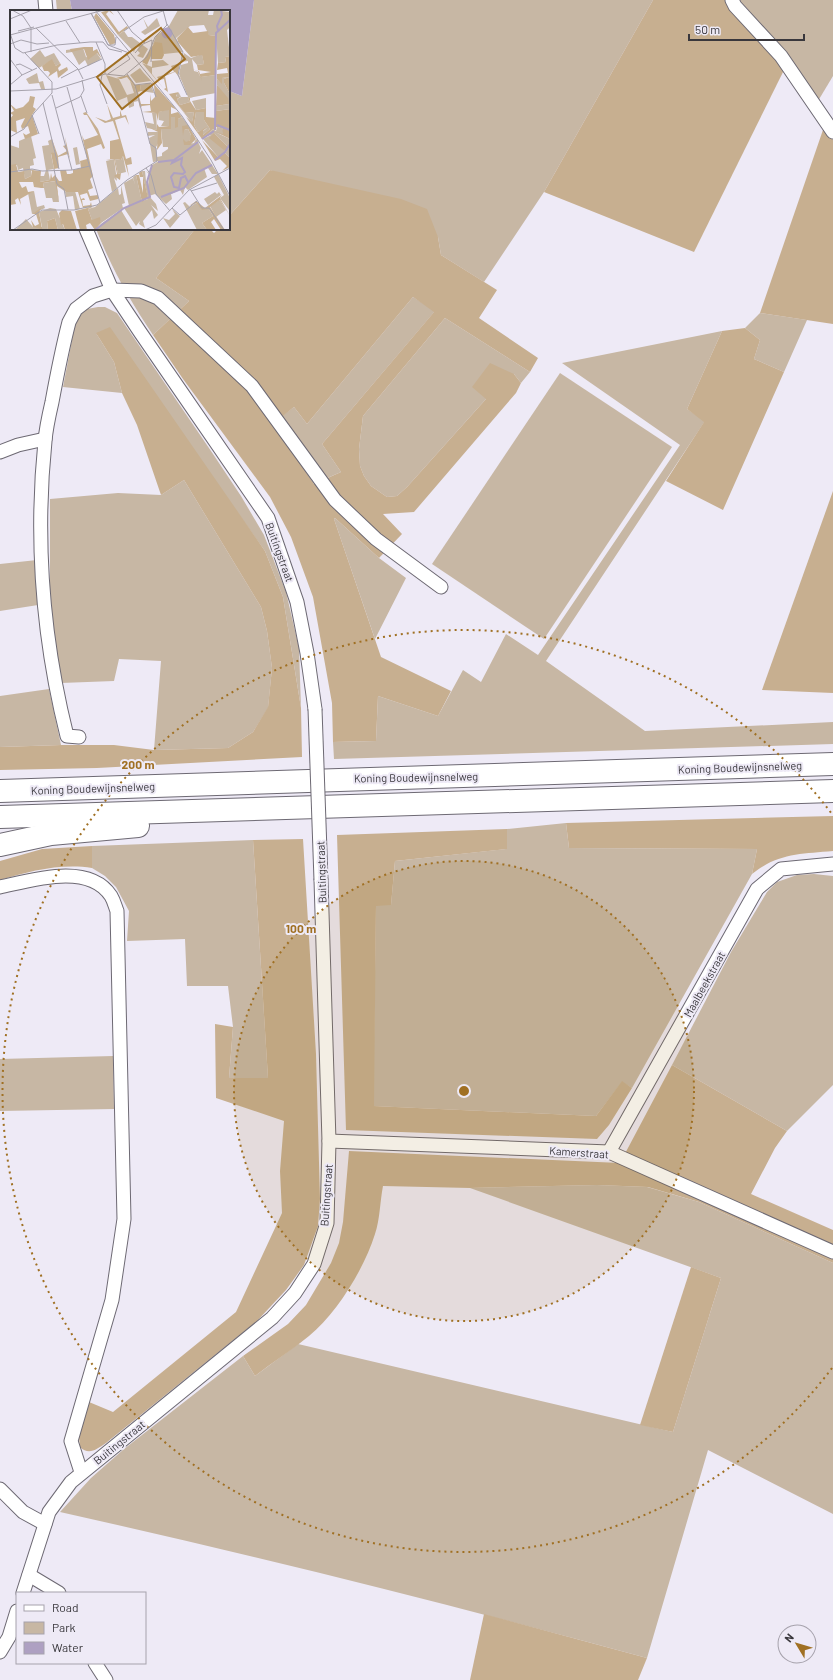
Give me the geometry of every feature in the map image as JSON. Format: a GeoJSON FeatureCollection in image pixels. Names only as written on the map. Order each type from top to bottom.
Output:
{"type":"FeatureCollection","features":[{"type":"Feature","properties":{"kind":"highway","name":"Koning Boudewijnsnelweg"},"geometry":{"type":"LineString","coordinates":[[0,791],[357,778],[589,773],[833,764]]}},
{"type":"Feature","properties":{"kind":"highway"},"geometry":{"type":"LineString","coordinates":[[0,817],[833,791]]}},
{"type":"Feature","properties":{"kind":"highway"},"geometry":{"type":"LineString","coordinates":[[0,845],[51,834],[139,826],[158,811]]}},
{"type":"Feature","properties":{"kind":"street"},"geometry":{"type":"LineString","coordinates":[[45,0],[46,10]]}},
{"type":"Feature","properties":{"kind":"street"},"geometry":{"type":"LineString","coordinates":[[732,0],[735,6],[781,56],[833,132]]}},
{"type":"Feature","properties":{"kind":"street","name":"Buitingstraat"},"geometry":{"type":"LineString","coordinates":[[23,1592],[49,1512],[58,1498],[81,1472],[272,1318],[295,1293],[314,1264],[327,1223],[329,1141],[314,710],[307,652],[297,602],[268,518],[112,290],[86,230]]}},
{"type":"Feature","properties":{"kind":"street"},"geometry":{"type":"LineString","coordinates":[[79,737],[67,736],[57,695],[46,629],[42,553],[41,491],[45,439],[69,322],[76,309],[93,296],[112,290],[141,291],[158,298],[252,386],[334,500],[376,539],[441,587]]}},
{"type":"Feature","properties":{"kind":"street"},"geometry":{"type":"LineString","coordinates":[[0,452],[18,445],[45,439]]}},
{"type":"Feature","properties":{"kind":"street","name":"Maalbeekstraat"},"geometry":{"type":"LineString","coordinates":[[609,1152],[757,889],[781,869],[833,864]]}},
{"type":"Feature","properties":{"kind":"street","name":"Buitingstraat"},"geometry":{"type":"LineString","coordinates":[[0,887],[40,878],[65,876],[85,877],[102,886],[111,896],[117,911],[124,1219],[112,1300],[71,1441],[81,1472]]}},
{"type":"Feature","properties":{"kind":"street","name":"Kamerstraat"},"geometry":{"type":"LineString","coordinates":[[329,1141],[609,1152],[833,1252]]}},
{"type":"Feature","properties":{"kind":"street"},"geometry":{"type":"LineString","coordinates":[[0,1489],[23,1512],[45,1524]]}},
{"type":"Feature","properties":{"kind":"street"},"geometry":{"type":"LineString","coordinates":[[29,1575],[57,1592]]}},
{"type":"Feature","properties":{"kind":"street"},"geometry":{"type":"LineString","coordinates":[[0,1652],[9,1637],[16,1614]]}},
{"type":"Feature","properties":{"kind":"street"},"geometry":{"type":"LineString","coordinates":[[96,1664],[106,1680]]}},
{"type":"Feature","properties":{"kind":"green space"},"geometry":{"type":"Polygon","coordinates":[[[56,0],[70,0],[72,10],[57,10],[56,0]]]}},
{"type":"Feature","properties":{"kind":"green space"},"geometry":{"type":"Polygon","coordinates":[[[254,0],[653,0],[544,192],[484,282],[441,255],[438,237],[270,170],[230,215],[230,91],[242,96],[254,0]]]}},
{"type":"Feature","properties":{"kind":"green space"},"geometry":{"type":"Polygon","coordinates":[[[737,0],[833,0],[833,76],[818,101],[737,0]]]}},
{"type":"Feature","properties":{"kind":"green space"},"geometry":{"type":"Polygon","coordinates":[[[96,230],[194,230],[156,278],[189,301],[153,335],[136,309],[108,257],[96,230]]]}},
{"type":"Feature","properties":{"kind":"green space"},"geometry":{"type":"Polygon","coordinates":[[[413,297],[435,311],[322,444],[341,472],[325,479],[282,416],[294,407],[307,424],[413,297]]]}},
{"type":"Feature","properties":{"kind":"green space"},"geometry":{"type":"Polygon","coordinates":[[[105,307],[117,313],[241,496],[264,535],[286,592],[299,648],[301,708],[283,597],[265,551],[212,477],[96,333],[114,362],[122,393],[63,387],[75,324],[80,315],[87,309],[105,307]]]}},
{"type":"Feature","properties":{"kind":"green space"},"geometry":{"type":"Polygon","coordinates":[[[760,313],[807,320],[784,372],[754,359],[760,340],[745,328],[760,313]]]}},
{"type":"Feature","properties":{"kind":"green space"},"geometry":{"type":"Polygon","coordinates":[[[445,318],[530,372],[521,383],[514,374],[486,399],[407,487],[397,496],[387,497],[371,486],[364,476],[360,466],[359,449],[363,416],[445,318]]]}},
{"type":"Feature","properties":{"kind":"green space"},"geometry":{"type":"Polygon","coordinates":[[[722,331],[687,409],[705,421],[546,661],[645,731],[833,722],[833,744],[334,759],[333,742],[376,741],[378,696],[438,716],[463,670],[481,682],[506,634],[538,655],[680,445],[562,363],[722,331]]]}},
{"type":"Feature","properties":{"kind":"green space"},"geometry":{"type":"Polygon","coordinates":[[[560,373],[672,447],[544,639],[432,564],[560,373]]]}},
{"type":"Feature","properties":{"kind":"green space"},"geometry":{"type":"Polygon","coordinates":[[[184,480],[261,607],[267,631],[272,668],[268,708],[253,732],[228,748],[154,750],[161,661],[119,659],[114,681],[61,683],[54,637],[50,592],[50,499],[118,493],[161,495],[184,480]]]}},
{"type":"Feature","properties":{"kind":"green space"},"geometry":{"type":"Polygon","coordinates":[[[335,518],[379,558],[406,578],[375,639],[334,519],[335,518]]]}},
{"type":"Feature","properties":{"kind":"green space"},"geometry":{"type":"Polygon","coordinates":[[[37,560],[38,605],[0,611],[0,564],[37,560]]]}},
{"type":"Feature","properties":{"kind":"green space"},"geometry":{"type":"Polygon","coordinates":[[[49,689],[61,745],[0,747],[0,696],[49,689]]]}},
{"type":"Feature","properties":{"kind":"green space"},"geometry":{"type":"Polygon","coordinates":[[[566,823],[569,848],[757,849],[752,874],[632,1088],[622,1082],[596,1116],[373,1106],[376,905],[391,905],[395,861],[506,849],[507,829],[566,823]]]}},
{"type":"Feature","properties":{"kind":"green space"},"geometry":{"type":"Polygon","coordinates":[[[253,840],[268,1078],[229,1078],[233,1027],[228,986],[187,986],[185,939],[127,941],[129,911],[116,887],[105,876],[92,868],[92,846],[253,840]]]}},
{"type":"Feature","properties":{"kind":"green space"},"geometry":{"type":"Polygon","coordinates":[[[814,874],[833,876],[833,1085],[787,1131],[672,1065],[731,952],[767,892],[777,882],[797,875],[814,874]]]}},
{"type":"Feature","properties":{"kind":"green space"},"geometry":{"type":"Polygon","coordinates":[[[113,1056],[114,1109],[0,1111],[0,1059],[113,1056]]]}},
{"type":"Feature","properties":{"kind":"green space"},"geometry":{"type":"Polygon","coordinates":[[[597,1185],[647,1187],[699,1202],[833,1263],[833,1514],[708,1450],[647,1658],[354,1582],[60,1512],[91,1478],[124,1449],[243,1356],[255,1376],[298,1344],[673,1432],[721,1278],[470,1188],[597,1185]]]}},
{"type":"Feature","properties":{"kind":"shaded area"},"geometry":{"type":"Polygon","coordinates":[[[653,0],[727,0],[785,68],[694,252],[544,192],[653,0]]]}},
{"type":"Feature","properties":{"kind":"shaded area"},"geometry":{"type":"Polygon","coordinates":[[[824,127],[833,140],[833,324],[760,313],[824,127]]]}},
{"type":"Feature","properties":{"kind":"shaded area"},"geometry":{"type":"Polygon","coordinates":[[[270,170],[401,199],[427,209],[438,237],[441,255],[497,290],[479,318],[538,358],[530,372],[445,318],[363,416],[359,449],[360,466],[364,476],[371,486],[387,497],[397,496],[407,487],[486,399],[472,387],[490,363],[514,374],[521,383],[516,393],[414,512],[383,514],[402,534],[379,558],[335,518],[334,519],[381,657],[451,691],[438,716],[378,696],[376,741],[333,742],[332,703],[313,597],[291,537],[270,497],[183,379],[153,335],[189,301],[156,278],[194,230],[211,230],[214,233],[217,230],[230,230],[230,215],[270,170]],[[413,297],[307,424],[294,407],[273,424],[314,484],[341,472],[322,444],[434,312],[413,297]]]}},
{"type":"Feature","properties":{"kind":"shaded area"},"geometry":{"type":"Polygon","coordinates":[[[110,327],[265,551],[283,597],[301,708],[302,757],[97,768],[0,770],[0,747],[114,745],[154,750],[228,748],[253,732],[268,707],[272,668],[267,631],[261,607],[184,480],[161,495],[137,425],[122,393],[114,362],[96,333],[110,327]]]}},
{"type":"Feature","properties":{"kind":"shaded area"},"geometry":{"type":"Polygon","coordinates":[[[745,328],[760,340],[754,359],[784,372],[723,510],[666,481],[704,422],[687,409],[722,331],[745,328]]]}},
{"type":"Feature","properties":{"kind":"shaded area"},"geometry":{"type":"Polygon","coordinates":[[[833,491],[833,693],[762,690],[833,491]]]}},
{"type":"Feature","properties":{"kind":"shaded area"},"geometry":{"type":"Polygon","coordinates":[[[833,816],[833,851],[800,854],[781,858],[771,862],[752,874],[757,849],[569,848],[566,823],[833,816]]]}},
{"type":"Feature","properties":{"kind":"shaded area"},"geometry":{"type":"Polygon","coordinates":[[[507,829],[507,849],[395,861],[391,905],[376,906],[374,1106],[596,1116],[622,1081],[632,1088],[609,1125],[597,1139],[346,1130],[337,835],[507,829]]]}},
{"type":"Feature","properties":{"kind":"shaded area"},"geometry":{"type":"Polygon","coordinates":[[[303,839],[316,1054],[320,1199],[318,1226],[304,1265],[286,1290],[257,1321],[106,1443],[93,1451],[83,1450],[80,1447],[79,1437],[89,1402],[113,1412],[236,1312],[282,1213],[280,1171],[284,1121],[216,1098],[215,1024],[233,1027],[229,1078],[268,1078],[253,840],[303,839]]]}},
{"type":"Feature","properties":{"kind":"shaded area"},"geometry":{"type":"Polygon","coordinates":[[[92,846],[92,868],[69,866],[57,867],[0,880],[0,861],[42,849],[92,846]]]}},
{"type":"Feature","properties":{"kind":"shaded area"},"geometry":{"type":"Polygon","coordinates":[[[672,1065],[787,1131],[775,1148],[751,1194],[833,1230],[833,1263],[699,1202],[648,1187],[597,1185],[470,1188],[383,1186],[375,1234],[357,1276],[348,1290],[330,1315],[309,1336],[255,1376],[243,1356],[288,1324],[306,1305],[331,1263],[339,1243],[343,1222],[349,1151],[620,1163],[672,1065]]]}},
{"type":"Feature","properties":{"kind":"shaded area"},"geometry":{"type":"Polygon","coordinates":[[[691,1267],[721,1278],[673,1432],[640,1425],[691,1267]]]}},
{"type":"Feature","properties":{"kind":"shaded area"},"geometry":{"type":"Polygon","coordinates":[[[484,1614],[647,1658],[638,1680],[470,1680],[484,1614]]]}},
{"type":"Feature","properties":{"kind":"water"},"geometry":{"type":"Polygon","coordinates":[[[70,0],[254,0],[242,96],[230,91],[230,10],[72,10],[70,0]]]}}]}
